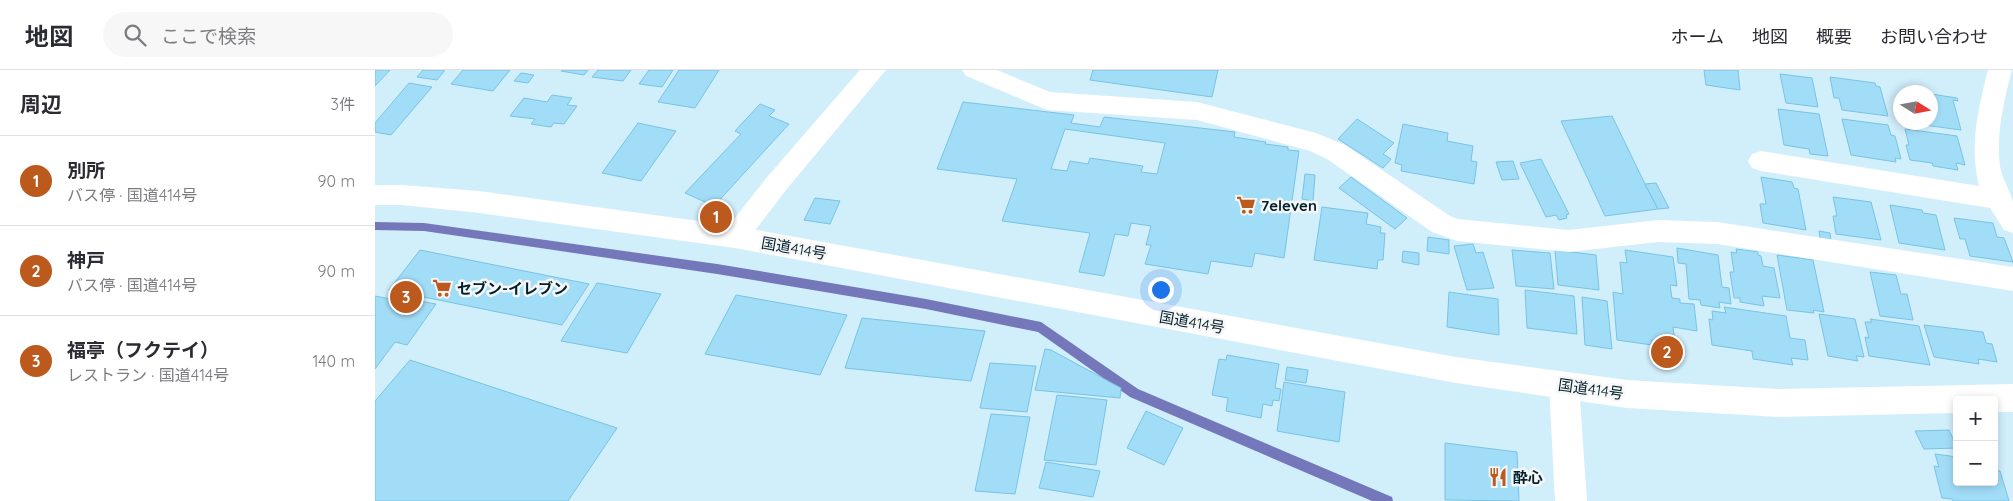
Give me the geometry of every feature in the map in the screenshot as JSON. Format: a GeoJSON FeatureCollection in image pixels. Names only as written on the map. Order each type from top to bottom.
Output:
{"type":"FeatureCollection","features":[{"type":"Feature","properties":{"kind":"main road"},"geometry":{"type":"LineString","coordinates":[[735,237],[873,70]]}},
{"type":"Feature","properties":{"kind":"main road"},"geometry":{"type":"LineString","coordinates":[[974,70],[1047,101],[1197,111],[1316,143],[1335,152],[1441,224],[1457,230],[1569,241],[1658,231],[1717,233],[2013,279]]}},
{"type":"Feature","properties":{"kind":"main road"},"geometry":{"type":"LineString","coordinates":[[2000,70],[1987,122],[1986,144],[1989,177],[1997,199],[2013,222]]}},
{"type":"Feature","properties":{"kind":"main road"},"geometry":{"type":"LineString","coordinates":[[1761,162],[1997,199]]}},
{"type":"Feature","properties":{"kind":"main road","name":"国道414号"},"geometry":{"type":"LineString","coordinates":[[375,195],[402,195],[479,202],[735,237],[1447,368],[1627,394],[1778,403],[2013,398]]}},
{"type":"Feature","properties":{"kind":"main road"},"geometry":{"type":"LineString","coordinates":[[1564,385],[1571,501]]}},
{"type":"Feature","properties":{"kind":"building"},"geometry":{"type":"Polygon","coordinates":[[[375,70],[390,70],[375,86],[375,70]]]}},
{"type":"Feature","properties":{"kind":"building"},"geometry":{"type":"Polygon","coordinates":[[[423,70],[445,70],[437,80],[417,77],[423,70]]]}},
{"type":"Feature","properties":{"kind":"building"},"geometry":{"type":"Polygon","coordinates":[[[463,70],[510,70],[493,91],[451,84],[463,70]]]}},
{"type":"Feature","properties":{"kind":"building"},"geometry":{"type":"Polygon","coordinates":[[[562,70],[588,70],[584,75],[562,70]]]}},
{"type":"Feature","properties":{"kind":"building"},"geometry":{"type":"Polygon","coordinates":[[[598,70],[631,70],[623,81],[592,77],[598,70]]]}},
{"type":"Feature","properties":{"kind":"building"},"geometry":{"type":"Polygon","coordinates":[[[649,70],[673,70],[662,87],[639,84],[649,70]]]}},
{"type":"Feature","properties":{"kind":"building"},"geometry":{"type":"Polygon","coordinates":[[[679,70],[719,70],[695,108],[658,102],[679,70]]]}},
{"type":"Feature","properties":{"kind":"building"},"geometry":{"type":"Polygon","coordinates":[[[1093,70],[1218,70],[1212,97],[1090,80],[1093,70]]]}},
{"type":"Feature","properties":{"kind":"building"},"geometry":{"type":"Polygon","coordinates":[[[1704,70],[1738,70],[1740,90],[1706,85],[1704,70]]]}},
{"type":"Feature","properties":{"kind":"building"},"geometry":{"type":"Polygon","coordinates":[[[521,73],[534,75],[528,83],[514,81],[521,73]]]}},
{"type":"Feature","properties":{"kind":"building"},"geometry":{"type":"Polygon","coordinates":[[[1780,74],[1812,78],[1818,107],[1786,103],[1780,74]]]}},
{"type":"Feature","properties":{"kind":"building"},"geometry":{"type":"Polygon","coordinates":[[[1830,77],[1875,83],[1876,86],[1880,87],[1888,116],[1842,110],[1839,98],[1834,98],[1830,77]]]}},
{"type":"Feature","properties":{"kind":"building"},"geometry":{"type":"Polygon","coordinates":[[[409,83],[432,87],[391,135],[375,132],[375,123],[409,83]]]}},
{"type":"Feature","properties":{"kind":"building"},"geometry":{"type":"Polygon","coordinates":[[[552,95],[572,98],[567,105],[577,106],[564,124],[554,123],[551,127],[531,124],[535,119],[510,116],[524,98],[547,102],[552,95]]]}},
{"type":"Feature","properties":{"kind":"building"},"geometry":{"type":"Polygon","coordinates":[[[1938,95],[1957,98],[1958,101],[1953,100],[1961,130],[1938,127],[1938,95]]]}},
{"type":"Feature","properties":{"kind":"building"},"geometry":{"type":"Polygon","coordinates":[[[963,102],[1074,115],[1071,123],[1100,127],[1104,117],[1235,132],[1234,137],[1266,142],[1265,144],[1288,147],[1288,150],[1299,151],[1284,258],[1255,253],[1252,267],[1211,261],[1208,274],[1145,264],[1151,245],[1146,245],[1151,226],[1131,223],[1128,236],[1115,234],[1104,276],[1079,272],[1090,233],[1002,221],[1017,179],[937,169],[963,102]],[[1065,129],[1051,169],[1067,171],[1070,161],[1088,164],[1090,158],[1143,166],[1141,172],[1157,174],[1165,143],[1065,129]]]}},
{"type":"Feature","properties":{"kind":"building"},"geometry":{"type":"Polygon","coordinates":[[[760,104],[775,110],[769,116],[789,124],[714,206],[685,193],[741,134],[735,131],[760,104]]]}},
{"type":"Feature","properties":{"kind":"building"},"geometry":{"type":"Polygon","coordinates":[[[1778,109],[1819,114],[1828,156],[1810,154],[1809,149],[1784,145],[1778,109]]]}},
{"type":"Feature","properties":{"kind":"building"},"geometry":{"type":"Polygon","coordinates":[[[1612,116],[1658,209],[1605,216],[1561,121],[1612,116]]]}},
{"type":"Feature","properties":{"kind":"building"},"geometry":{"type":"Polygon","coordinates":[[[1357,119],[1394,143],[1383,154],[1391,159],[1383,168],[1338,139],[1357,119]]]}},
{"type":"Feature","properties":{"kind":"building"},"geometry":{"type":"Polygon","coordinates":[[[1842,119],[1888,125],[1891,135],[1895,136],[1901,159],[1895,158],[1896,162],[1851,155],[1842,119]]]}},
{"type":"Feature","properties":{"kind":"building"},"geometry":{"type":"Polygon","coordinates":[[[638,123],[676,131],[641,181],[602,173],[638,123]]]}},
{"type":"Feature","properties":{"kind":"building"},"geometry":{"type":"Polygon","coordinates":[[[1403,124],[1448,133],[1447,141],[1473,146],[1471,161],[1477,162],[1474,184],[1401,171],[1402,165],[1395,163],[1403,124]]]}},
{"type":"Feature","properties":{"kind":"building"},"geometry":{"type":"Polygon","coordinates":[[[1905,130],[1957,136],[1965,165],[1956,163],[1958,170],[1933,166],[1932,163],[1910,160],[1906,145],[1909,145],[1905,130]]]}},
{"type":"Feature","properties":{"kind":"building"},"geometry":{"type":"Polygon","coordinates":[[[1541,159],[1569,214],[1566,215],[1567,218],[1559,220],[1556,215],[1546,217],[1520,163],[1541,159]]]}},
{"type":"Feature","properties":{"kind":"building"},"geometry":{"type":"Polygon","coordinates":[[[1513,161],[1519,179],[1502,180],[1496,162],[1513,161]]]}},
{"type":"Feature","properties":{"kind":"building"},"geometry":{"type":"Polygon","coordinates":[[[1305,174],[1315,175],[1313,201],[1302,199],[1305,174]]]}},
{"type":"Feature","properties":{"kind":"building"},"geometry":{"type":"Polygon","coordinates":[[[1351,177],[1407,218],[1395,229],[1339,188],[1351,177]]]}},
{"type":"Feature","properties":{"kind":"building"},"geometry":{"type":"Polygon","coordinates":[[[1761,177],[1792,182],[1794,188],[1798,189],[1806,230],[1763,223],[1760,204],[1766,204],[1761,177]]]}},
{"type":"Feature","properties":{"kind":"building"},"geometry":{"type":"Polygon","coordinates":[[[1656,183],[1669,208],[1658,209],[1645,184],[1656,183]]]}},
{"type":"Feature","properties":{"kind":"building"},"geometry":{"type":"Polygon","coordinates":[[[1833,197],[1871,202],[1881,240],[1836,234],[1833,216],[1837,216],[1833,197]]]}},
{"type":"Feature","properties":{"kind":"building"},"geometry":{"type":"Polygon","coordinates":[[[815,198],[840,201],[830,224],[804,220],[815,198]]]}},
{"type":"Feature","properties":{"kind":"building"},"geometry":{"type":"Polygon","coordinates":[[[1890,205],[1922,210],[1923,213],[1936,215],[1945,250],[1899,243],[1890,205]]]}},
{"type":"Feature","properties":{"kind":"building"},"geometry":{"type":"Polygon","coordinates":[[[1322,207],[1368,213],[1366,224],[1381,227],[1380,233],[1385,233],[1383,260],[1378,260],[1377,269],[1314,260],[1322,207]]]}},
{"type":"Feature","properties":{"kind":"building"},"geometry":{"type":"Polygon","coordinates":[[[1954,218],[1993,223],[1997,237],[2004,238],[2013,262],[1970,256],[1965,239],[1960,239],[1954,218]]]}},
{"type":"Feature","properties":{"kind":"building"},"geometry":{"type":"Polygon","coordinates":[[[1819,231],[1830,233],[1831,240],[1820,238],[1819,231]]]}},
{"type":"Feature","properties":{"kind":"building"},"geometry":{"type":"Polygon","coordinates":[[[1428,237],[1449,240],[1449,254],[1427,251],[1428,237]]]}},
{"type":"Feature","properties":{"kind":"building"},"geometry":{"type":"Polygon","coordinates":[[[1473,244],[1476,253],[1483,252],[1494,288],[1467,290],[1454,246],[1473,244]]]}},
{"type":"Feature","properties":{"kind":"building"},"geometry":{"type":"Polygon","coordinates":[[[1677,248],[1718,255],[1722,287],[1729,288],[1731,304],[1719,302],[1720,308],[1701,305],[1700,300],[1689,299],[1686,264],[1678,263],[1677,248]]]}},
{"type":"Feature","properties":{"kind":"building"},"geometry":{"type":"Polygon","coordinates":[[[1736,249],[1758,252],[1763,266],[1774,268],[1780,298],[1762,296],[1764,306],[1740,302],[1740,298],[1734,298],[1730,272],[1734,272],[1731,252],[1737,253],[1736,249]]]}},
{"type":"Feature","properties":{"kind":"building"},"geometry":{"type":"Polygon","coordinates":[[[420,250],[589,284],[562,325],[389,290],[420,250]]]}},
{"type":"Feature","properties":{"kind":"building"},"geometry":{"type":"Polygon","coordinates":[[[1512,250],[1550,253],[1554,289],[1516,286],[1512,250]]]}},
{"type":"Feature","properties":{"kind":"building"},"geometry":{"type":"Polygon","coordinates":[[[1555,250],[1596,255],[1599,290],[1558,285],[1555,250]]]}},
{"type":"Feature","properties":{"kind":"building"},"geometry":{"type":"Polygon","coordinates":[[[1625,250],[1673,257],[1677,286],[1670,285],[1672,298],[1680,299],[1680,303],[1694,304],[1697,331],[1673,327],[1675,343],[1652,340],[1652,345],[1617,340],[1613,292],[1623,294],[1620,262],[1627,263],[1625,250]]]}},
{"type":"Feature","properties":{"kind":"building"},"geometry":{"type":"Polygon","coordinates":[[[1403,251],[1419,253],[1419,265],[1402,262],[1403,251]]]}},
{"type":"Feature","properties":{"kind":"building"},"geometry":{"type":"Polygon","coordinates":[[[1777,255],[1813,260],[1824,312],[1813,310],[1814,313],[1787,310],[1777,255]]]}},
{"type":"Feature","properties":{"kind":"building"},"geometry":{"type":"Polygon","coordinates":[[[1870,272],[1896,275],[1901,294],[1907,294],[1913,320],[1880,316],[1870,272]]]}},
{"type":"Feature","properties":{"kind":"building"},"geometry":{"type":"Polygon","coordinates":[[[597,283],[661,294],[627,353],[561,341],[597,283]]]}},
{"type":"Feature","properties":{"kind":"building"},"geometry":{"type":"Polygon","coordinates":[[[1525,290],[1574,296],[1577,334],[1527,328],[1525,290]]]}},
{"type":"Feature","properties":{"kind":"building"},"geometry":{"type":"Polygon","coordinates":[[[1449,292],[1498,299],[1499,335],[1447,327],[1449,292]]]}},
{"type":"Feature","properties":{"kind":"building"},"geometry":{"type":"Polygon","coordinates":[[[736,295],[847,315],[820,375],[705,354],[736,295]]]}},
{"type":"Feature","properties":{"kind":"building"},"geometry":{"type":"Polygon","coordinates":[[[375,296],[406,302],[409,299],[436,304],[407,345],[395,342],[375,369],[375,296]]]}},
{"type":"Feature","properties":{"kind":"building"},"geometry":{"type":"Polygon","coordinates":[[[1582,297],[1607,301],[1612,349],[1585,345],[1582,297]]]}},
{"type":"Feature","properties":{"kind":"building"},"geometry":{"type":"Polygon","coordinates":[[[1724,307],[1786,316],[1790,338],[1805,340],[1808,360],[1791,358],[1793,365],[1753,359],[1752,351],[1712,345],[1709,319],[1713,320],[1712,311],[1726,313],[1724,307]]]}},
{"type":"Feature","properties":{"kind":"building"},"geometry":{"type":"Polygon","coordinates":[[[1819,314],[1855,319],[1864,357],[1856,356],[1858,361],[1828,356],[1819,314]]]}},
{"type":"Feature","properties":{"kind":"building"},"geometry":{"type":"Polygon","coordinates":[[[862,318],[985,331],[971,381],[845,368],[862,318]]]}},
{"type":"Feature","properties":{"kind":"building"},"geometry":{"type":"Polygon","coordinates":[[[1870,319],[1919,326],[1930,365],[1869,356],[1865,337],[1869,338],[1865,322],[1872,322],[1870,319]]]}},
{"type":"Feature","properties":{"kind":"building"},"geometry":{"type":"Polygon","coordinates":[[[1924,325],[1983,332],[1986,343],[1992,344],[1997,362],[1978,359],[1979,364],[1934,357],[1924,325]]]}},
{"type":"Feature","properties":{"kind":"building"},"geometry":{"type":"Polygon","coordinates":[[[1045,349],[1051,350],[1121,388],[1120,398],[1035,390],[1045,349]]]}},
{"type":"Feature","properties":{"kind":"building"},"geometry":{"type":"Polygon","coordinates":[[[1227,355],[1279,364],[1275,388],[1281,389],[1279,401],[1273,400],[1272,406],[1263,404],[1261,418],[1226,411],[1228,398],[1212,395],[1219,359],[1226,360],[1227,355]]]}},
{"type":"Feature","properties":{"kind":"building"},"geometry":{"type":"Polygon","coordinates":[[[410,360],[617,428],[568,501],[375,501],[375,401],[410,360]]]}},
{"type":"Feature","properties":{"kind":"building"},"geometry":{"type":"Polygon","coordinates":[[[990,363],[1036,366],[1027,412],[980,408],[990,363]]]}},
{"type":"Feature","properties":{"kind":"building"},"geometry":{"type":"Polygon","coordinates":[[[1287,367],[1308,370],[1306,383],[1285,380],[1287,367]]]}},
{"type":"Feature","properties":{"kind":"building"},"geometry":{"type":"Polygon","coordinates":[[[1284,382],[1345,392],[1339,442],[1277,431],[1284,382]]]}},
{"type":"Feature","properties":{"kind":"building"},"geometry":{"type":"Polygon","coordinates":[[[1057,395],[1107,400],[1096,465],[1044,460],[1057,395]]]}},
{"type":"Feature","properties":{"kind":"building"},"geometry":{"type":"Polygon","coordinates":[[[1146,411],[1183,428],[1164,465],[1127,448],[1146,411]]]}},
{"type":"Feature","properties":{"kind":"building"},"geometry":{"type":"Polygon","coordinates":[[[991,414],[1030,417],[1015,494],[975,491],[991,414]]]}},
{"type":"Feature","properties":{"kind":"building"},"geometry":{"type":"Polygon","coordinates":[[[1949,430],[1953,439],[1953,448],[1924,449],[1915,431],[1949,430]]]}},
{"type":"Feature","properties":{"kind":"building"},"geometry":{"type":"Polygon","coordinates":[[[1445,443],[1517,452],[1519,501],[1445,500],[1445,443]]]}},
{"type":"Feature","properties":{"kind":"building"},"geometry":{"type":"Polygon","coordinates":[[[1935,454],[1953,456],[1953,486],[1998,486],[1998,471],[2000,471],[2009,501],[1953,501],[1952,499],[1942,498],[1934,466],[1939,467],[1935,454]]]}},
{"type":"Feature","properties":{"kind":"building"},"geometry":{"type":"Polygon","coordinates":[[[1046,462],[1100,471],[1093,497],[1039,488],[1046,462]]]}},
{"type":"Feature","properties":{"kind":"waterway"},"geometry":{"type":"LineString","coordinates":[[375,226],[424,227],[717,269],[926,304],[1041,327],[1134,393],[1387,501]]}},
{"type":"Feature","properties":{"kind":"place","name":"7eleven"},"geometry":{"type":"Point","coordinates":[1246,205]}},
{"type":"Feature","properties":{"kind":"place","name":"別所"},"geometry":{"type":"Point","coordinates":[716,217]}},
{"type":"Feature","properties":{"kind":"place","name":"セブン-イレブン"},"geometry":{"type":"Point","coordinates":[442,288]}},
{"type":"Feature","properties":{"kind":"place","name":"福亭（フクテイ）"},"geometry":{"type":"Point","coordinates":[406,297]}},
{"type":"Feature","properties":{"kind":"place","name":"神戸"},"geometry":{"type":"Point","coordinates":[1667,352]}},
{"type":"Feature","properties":{"kind":"place","name":"酔心"},"geometry":{"type":"Point","coordinates":[1498,477]}}]}
